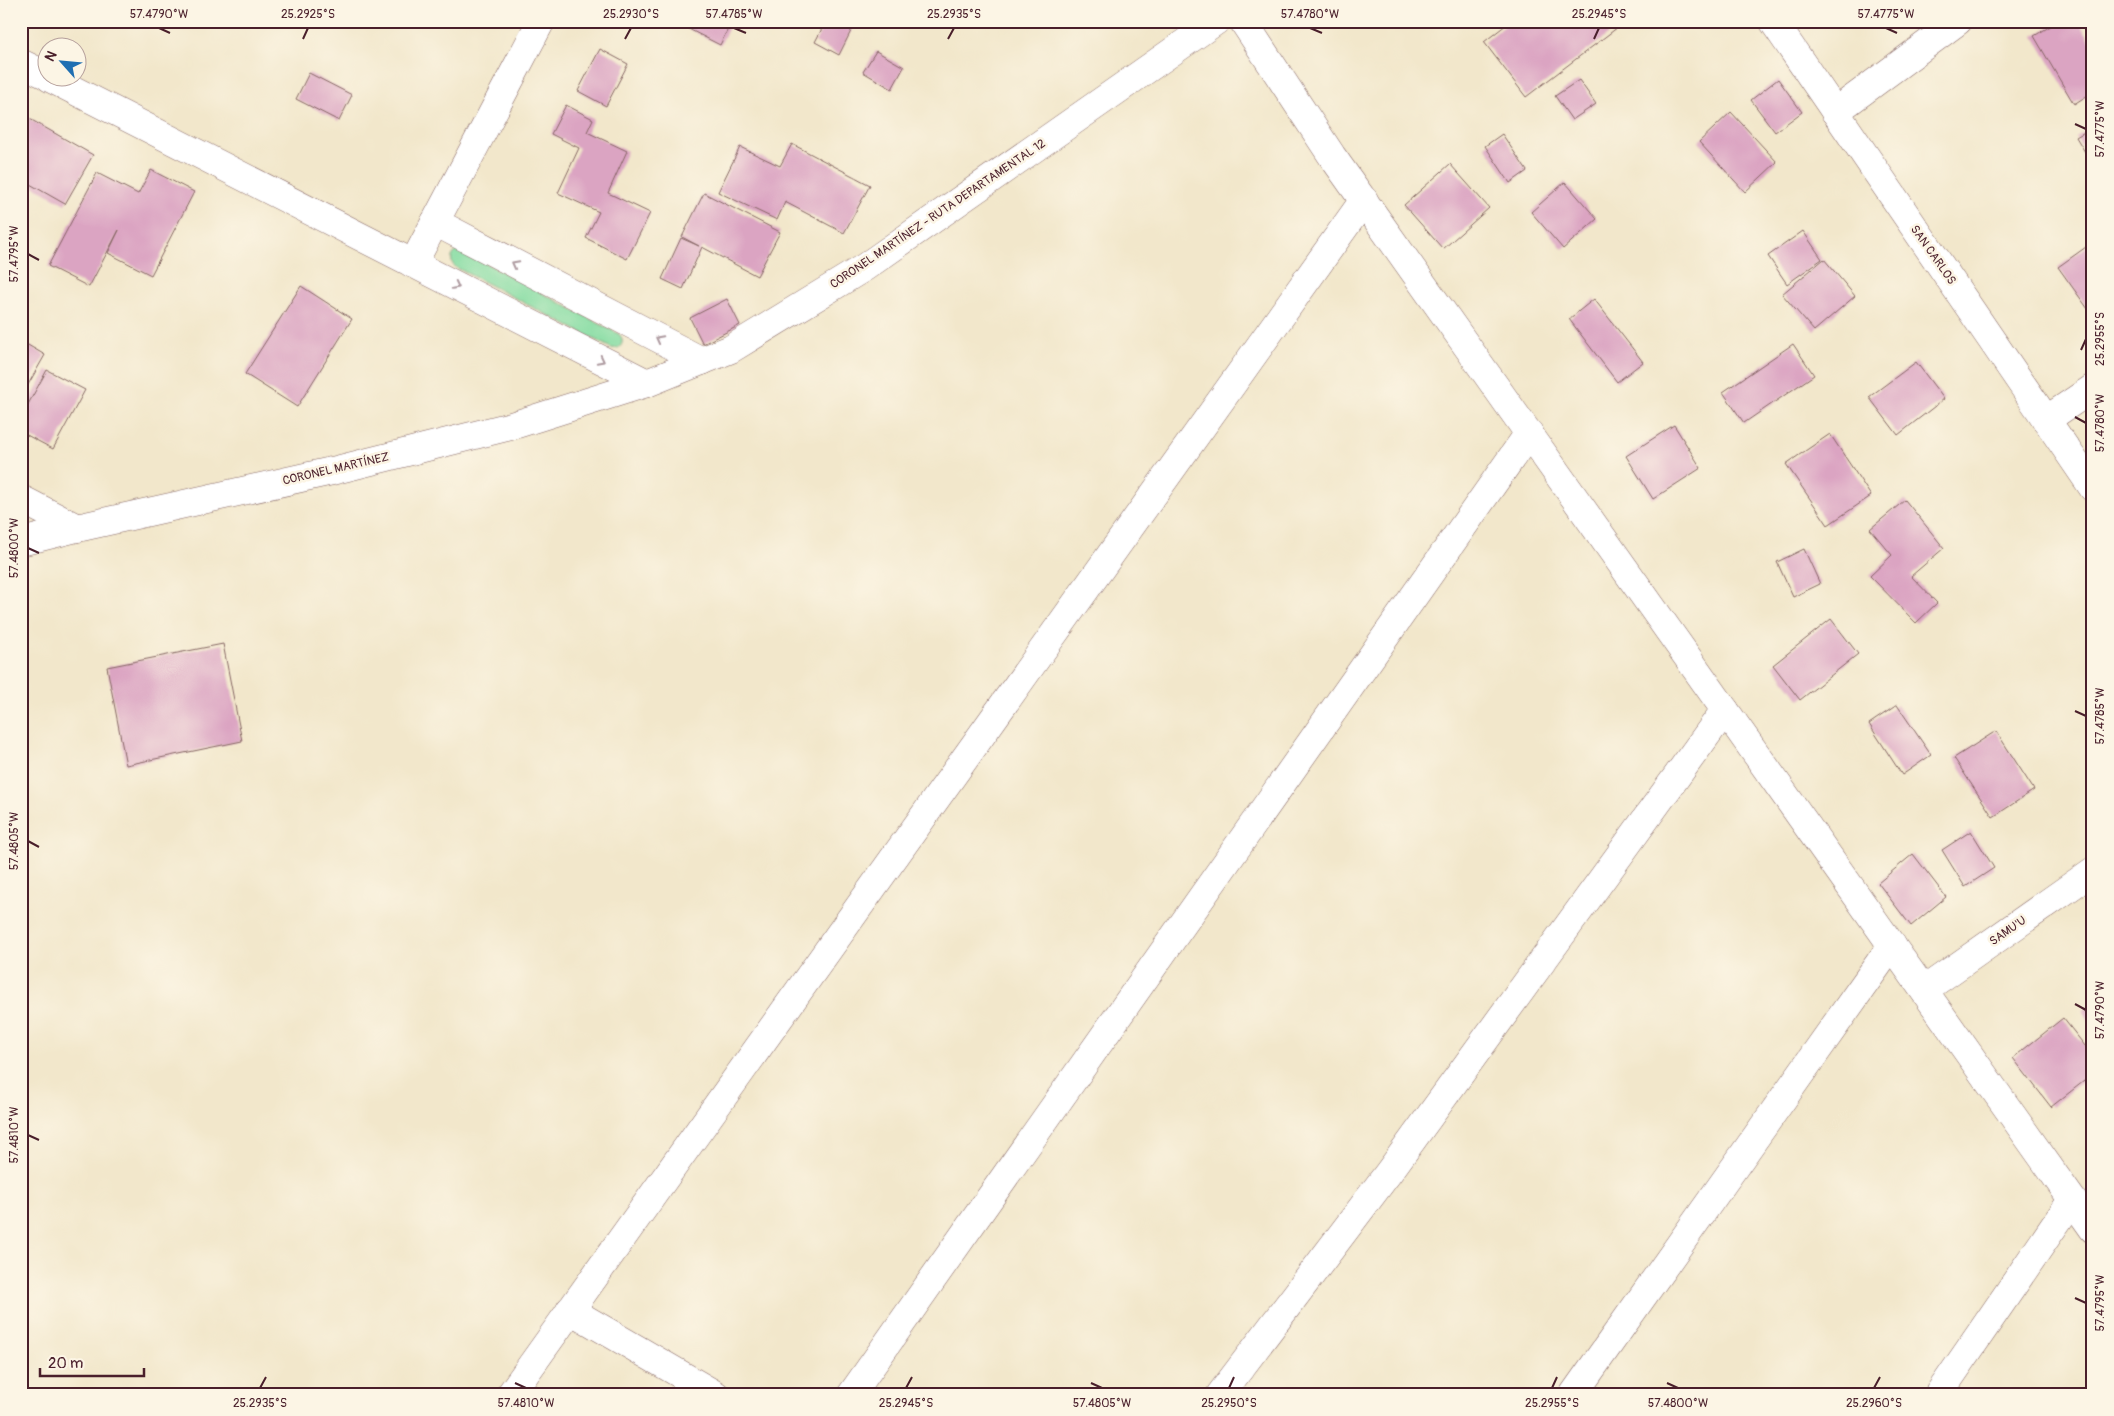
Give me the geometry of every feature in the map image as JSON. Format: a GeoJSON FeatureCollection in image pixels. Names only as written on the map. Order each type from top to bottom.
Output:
{"type":"FeatureCollection","features":[{"type":"Feature","properties":{"kind":"street"},"geometry":{"type":"LineString","coordinates":[[412,264],[541,21]]}},
{"type":"Feature","properties":{"kind":"street","name":"CORONEL MARTÍNEZ - RUTA DEPARTAMENTAL 12"},"geometry":{"type":"LineString","coordinates":[[647,383],[731,349],[866,267],[1216,21]]}},
{"type":"Feature","properties":{"kind":"street"},"geometry":{"type":"LineString","coordinates":[[1243,21],[1332,156],[2093,1228]]}},
{"type":"Feature","properties":{"kind":"street","name":"SAN CARLOS"},"geometry":{"type":"LineString","coordinates":[[1773,21],[2093,488]]}},
{"type":"Feature","properties":{"kind":"street"},"geometry":{"type":"LineString","coordinates":[[1835,112],[1958,21]]}},
{"type":"Feature","properties":{"kind":"street"},"geometry":{"type":"LineString","coordinates":[[21,63],[38,72]]}},
{"type":"Feature","properties":{"kind":"street"},"geometry":{"type":"LineString","coordinates":[[70,88],[647,383]]}},
{"type":"Feature","properties":{"kind":"street"},"geometry":{"type":"LineString","coordinates":[[510,1395],[1364,200]]}},
{"type":"Feature","properties":{"kind":"street"},"geometry":{"type":"LineString","coordinates":[[435,222],[702,362]]}},
{"type":"Feature","properties":{"kind":"street","name":"CORONEL MARTÍNEZ"},"geometry":{"type":"LineString","coordinates":[[21,542],[332,471],[511,426],[647,383]]}},
{"type":"Feature","properties":{"kind":"street"},"geometry":{"type":"LineString","coordinates":[[2046,420],[2093,388]]}},
{"type":"Feature","properties":{"kind":"street"},"geometry":{"type":"LineString","coordinates":[[851,1395],[1529,433]]}},
{"type":"Feature","properties":{"kind":"street"},"geometry":{"type":"LineString","coordinates":[[21,499],[77,528]]}},
{"type":"Feature","properties":{"kind":"street"},"geometry":{"type":"LineString","coordinates":[[1220,1395],[1388,1172],[1725,710]]}},
{"type":"Feature","properties":{"kind":"street","name":"SAMU'U"},"geometry":{"type":"LineString","coordinates":[[1924,990],[2093,872]]}},
{"type":"Feature","properties":{"kind":"street"},"geometry":{"type":"LineString","coordinates":[[1573,1395],[1892,945]]}},
{"type":"Feature","properties":{"kind":"street"},"geometry":{"type":"LineString","coordinates":[[1938,1395],[2072,1200]]}},
{"type":"Feature","properties":{"kind":"street"},"geometry":{"type":"LineString","coordinates":[[570,1310],[716,1395]]}},
{"type":"Feature","properties":{"kind":"green space"},"geometry":{"type":"Polygon","coordinates":[[[459,250],[619,334],[622,340],[620,347],[611,348],[455,267],[452,258],[459,250]]]}},
{"type":"Feature","properties":{"kind":"building"},"geometry":{"type":"Polygon","coordinates":[[[673,21],[732,21],[720,45],[673,21]]]}},
{"type":"Feature","properties":{"kind":"building"},"geometry":{"type":"Polygon","coordinates":[[[826,21],[838,21],[852,29],[839,55],[815,42],[826,21]]]}},
{"type":"Feature","properties":{"kind":"building"},"geometry":{"type":"Polygon","coordinates":[[[1511,21],[1626,21],[1526,97],[1484,42],[1511,21]]]}},
{"type":"Feature","properties":{"kind":"building"},"geometry":{"type":"Polygon","coordinates":[[[2059,21],[2079,21],[2093,45],[2093,92],[2074,104],[2034,36],[2059,21]]]}},
{"type":"Feature","properties":{"kind":"building"},"geometry":{"type":"Polygon","coordinates":[[[600,49],[628,64],[606,106],[578,91],[600,49]]]}},
{"type":"Feature","properties":{"kind":"building"},"geometry":{"type":"Polygon","coordinates":[[[876,51],[904,67],[892,89],[863,72],[876,51]]]}},
{"type":"Feature","properties":{"kind":"building"},"geometry":{"type":"Polygon","coordinates":[[[309,73],[352,95],[339,121],[296,99],[309,73]]]}},
{"type":"Feature","properties":{"kind":"building"},"geometry":{"type":"Polygon","coordinates":[[[1778,79],[1802,112],[1775,132],[1751,100],[1778,79]]]}},
{"type":"Feature","properties":{"kind":"building"},"geometry":{"type":"Polygon","coordinates":[[[1579,80],[1596,104],[1572,120],[1555,96],[1579,80]]]}},
{"type":"Feature","properties":{"kind":"building"},"geometry":{"type":"Polygon","coordinates":[[[566,105],[593,119],[587,132],[627,151],[608,193],[650,213],[627,259],[586,238],[599,212],[558,193],[579,148],[551,134],[566,105]]]}},
{"type":"Feature","properties":{"kind":"building"},"geometry":{"type":"Polygon","coordinates":[[[1731,112],[1777,162],[1745,192],[1699,142],[1731,112]]]}},
{"type":"Feature","properties":{"kind":"building"},"geometry":{"type":"Polygon","coordinates":[[[21,114],[93,155],[65,204],[21,179],[21,114]]]}},
{"type":"Feature","properties":{"kind":"building"},"geometry":{"type":"Polygon","coordinates":[[[2093,127],[2093,160],[2091,162],[2076,137],[2093,127]]]}},
{"type":"Feature","properties":{"kind":"building"},"geometry":{"type":"Polygon","coordinates":[[[1502,134],[1527,171],[1510,183],[1485,146],[1502,134]]]}},
{"type":"Feature","properties":{"kind":"building"},"geometry":{"type":"Polygon","coordinates":[[[792,144],[870,185],[844,233],[785,202],[777,220],[718,192],[740,147],[780,166],[792,144]]]}},
{"type":"Feature","properties":{"kind":"building"},"geometry":{"type":"Polygon","coordinates":[[[1450,164],[1489,208],[1443,249],[1404,205],[1450,164]]]}},
{"type":"Feature","properties":{"kind":"building"},"geometry":{"type":"Polygon","coordinates":[[[151,170],[194,192],[151,275],[108,253],[119,230],[89,287],[48,266],[97,173],[138,194],[151,170]]]}},
{"type":"Feature","properties":{"kind":"building"},"geometry":{"type":"Polygon","coordinates":[[[1565,182],[1597,219],[1563,249],[1531,212],[1565,182]]]}},
{"type":"Feature","properties":{"kind":"building"},"geometry":{"type":"Polygon","coordinates":[[[704,193],[780,232],[757,276],[702,247],[683,289],[662,279],[681,238],[699,246],[682,237],[704,193]]]}},
{"type":"Feature","properties":{"kind":"building"},"geometry":{"type":"Polygon","coordinates":[[[1803,231],[1822,259],[1787,284],[1768,256],[1803,231]]]}},
{"type":"Feature","properties":{"kind":"building"},"geometry":{"type":"Polygon","coordinates":[[[2093,242],[2093,316],[2058,267],[2093,242]]]}},
{"type":"Feature","properties":{"kind":"building"},"geometry":{"type":"Polygon","coordinates":[[[1824,259],[1855,296],[1814,331],[1782,294],[1824,259]]]}},
{"type":"Feature","properties":{"kind":"building"},"geometry":{"type":"Polygon","coordinates":[[[301,286],[352,319],[297,407],[245,374],[301,286]]]}},
{"type":"Feature","properties":{"kind":"building"},"geometry":{"type":"Polygon","coordinates":[[[727,299],[740,325],[703,344],[690,318],[727,299]]]}},
{"type":"Feature","properties":{"kind":"building"},"geometry":{"type":"Polygon","coordinates":[[[1594,299],[1643,362],[1617,382],[1569,319],[1594,299]]]}},
{"type":"Feature","properties":{"kind":"building"},"geometry":{"type":"Polygon","coordinates":[[[21,341],[45,355],[21,397],[21,341]]]}},
{"type":"Feature","properties":{"kind":"building"},"geometry":{"type":"Polygon","coordinates":[[[1793,344],[1814,375],[1744,423],[1723,392],[1793,344]]]}},
{"type":"Feature","properties":{"kind":"building"},"geometry":{"type":"Polygon","coordinates":[[[1916,362],[1944,399],[1898,435],[1869,397],[1916,362]]]}},
{"type":"Feature","properties":{"kind":"building"},"geometry":{"type":"Polygon","coordinates":[[[47,370],[85,390],[53,449],[21,432],[21,417],[47,370]]]}},
{"type":"Feature","properties":{"kind":"building"},"geometry":{"type":"Polygon","coordinates":[[[1674,425],[1701,468],[1653,499],[1626,456],[1674,425]]]}},
{"type":"Feature","properties":{"kind":"building"},"geometry":{"type":"Polygon","coordinates":[[[1830,434],[1871,496],[1828,525],[1786,464],[1830,434]]]}},
{"type":"Feature","properties":{"kind":"building"},"geometry":{"type":"Polygon","coordinates":[[[1905,500],[1944,548],[1911,576],[1937,603],[1916,623],[1870,576],[1892,555],[1870,529],[1905,500]]]}},
{"type":"Feature","properties":{"kind":"building"},"geometry":{"type":"Polygon","coordinates":[[[1804,549],[1820,584],[1793,597],[1777,562],[1804,549]]]}},
{"type":"Feature","properties":{"kind":"building"},"geometry":{"type":"Polygon","coordinates":[[[1831,619],[1858,654],[1800,700],[1773,665],[1831,619]]]}},
{"type":"Feature","properties":{"kind":"building"},"geometry":{"type":"Polygon","coordinates":[[[223,644],[242,741],[126,765],[107,667],[223,644]]]}},
{"type":"Feature","properties":{"kind":"building"},"geometry":{"type":"Polygon","coordinates":[[[1897,705],[1931,755],[1902,775],[1869,724],[1897,705]]]}},
{"type":"Feature","properties":{"kind":"building"},"geometry":{"type":"Polygon","coordinates":[[[1996,731],[2034,790],[1993,817],[1954,758],[1996,731]]]}},
{"type":"Feature","properties":{"kind":"building"},"geometry":{"type":"Polygon","coordinates":[[[1971,831],[1994,868],[1965,887],[1942,850],[1971,831]]]}},
{"type":"Feature","properties":{"kind":"building"},"geometry":{"type":"Polygon","coordinates":[[[1913,854],[1946,897],[1911,926],[1878,883],[1913,854]]]}},
{"type":"Feature","properties":{"kind":"building"},"geometry":{"type":"Polygon","coordinates":[[[2093,1005],[2093,1027],[2083,1010],[2093,1005]]]}},
{"type":"Feature","properties":{"kind":"building"},"geometry":{"type":"Polygon","coordinates":[[[2063,1018],[2093,1056],[2093,1074],[2051,1107],[2013,1058],[2063,1018]]]}}]}
